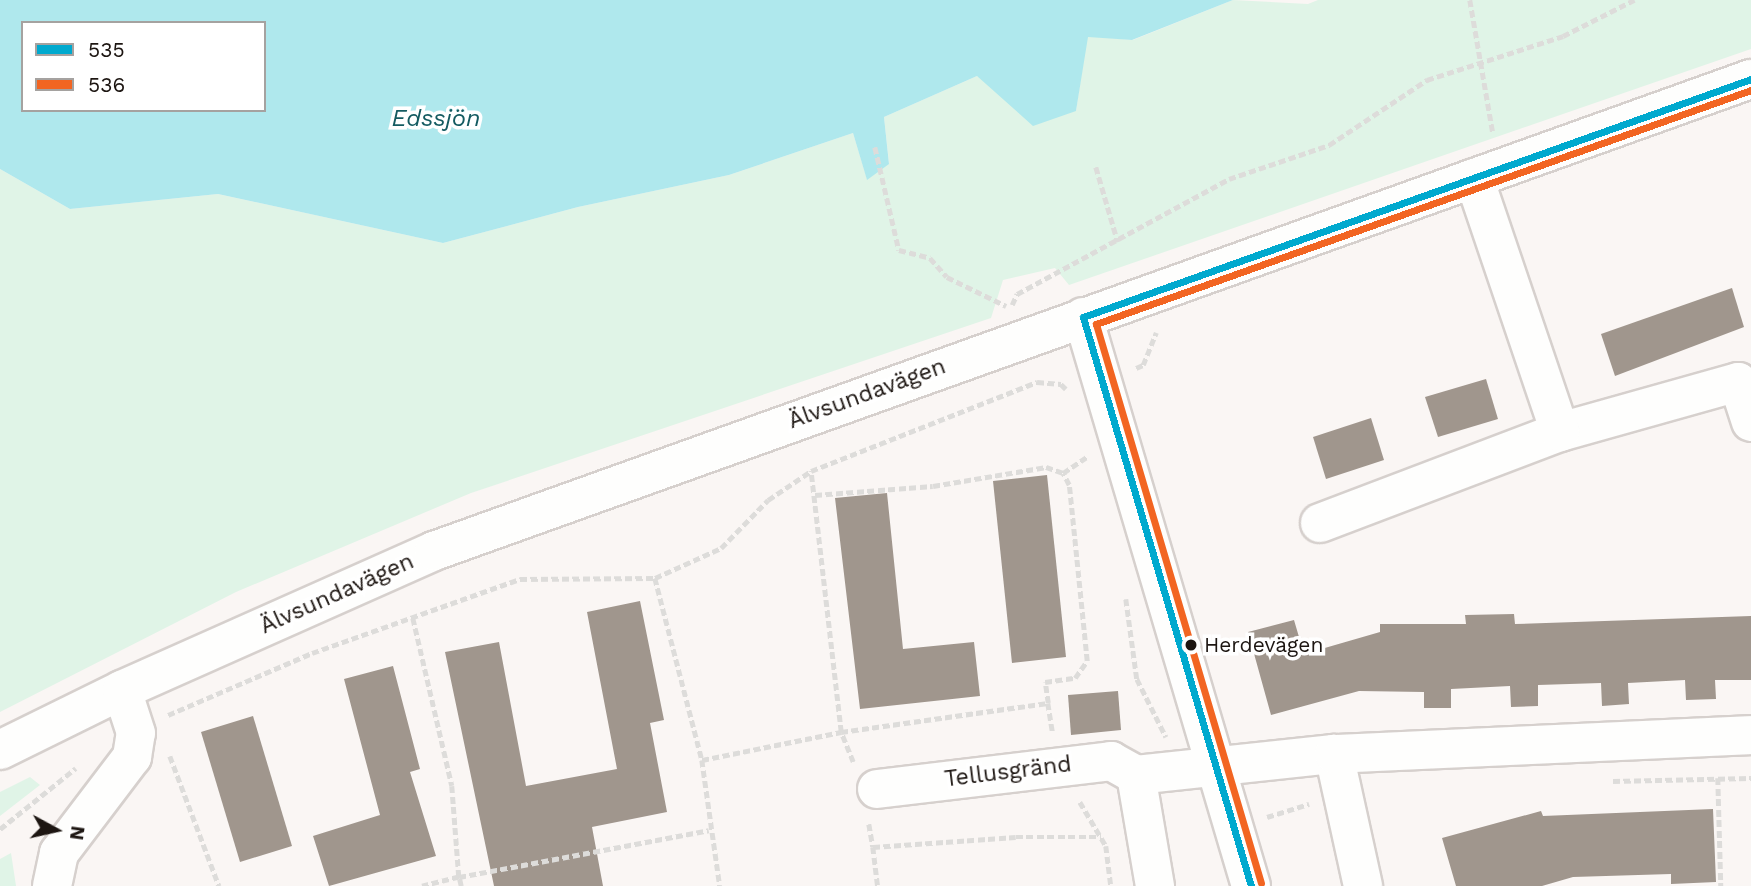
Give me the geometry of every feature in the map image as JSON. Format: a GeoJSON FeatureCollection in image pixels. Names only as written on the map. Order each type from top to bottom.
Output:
{"type":"FeatureCollection","features":[{"type":"Feature","properties":{"kind":"street","name":"Älvsundavägen"},"geometry":{"type":"LineString","coordinates":[[0,750],[122,690],[434,551],[1017,323],[1083,317],[1751,79]]}},
{"type":"Feature","properties":{"kind":"street"},"geometry":{"type":"LineString","coordinates":[[1486,174],[1560,432]]}},
{"type":"Feature","properties":{"kind":"street"},"geometry":{"type":"LineString","coordinates":[[1083,317],[1218,766],[1251,886]]}},
{"type":"Feature","properties":{"kind":"street"},"geometry":{"type":"LineString","coordinates":[[1320,523],[1560,432],[1738,382],[1751,422]]}},
{"type":"Feature","properties":{"kind":"street"},"geometry":{"type":"LineString","coordinates":[[52,886],[59,853],[132,757],[146,726],[122,690]]}},
{"type":"Feature","properties":{"kind":"street"},"geometry":{"type":"LineString","coordinates":[[1218,766],[1334,754],[1751,735]]}},
{"type":"Feature","properties":{"kind":"street"},"geometry":{"type":"LineString","coordinates":[[1334,754],[1363,886]]}},
{"type":"Feature","properties":{"kind":"street","name":"Tellusgränd"},"geometry":{"type":"LineString","coordinates":[[866,789],[1111,761],[1136,775],[1218,766]]}},
{"type":"Feature","properties":{"kind":"street"},"geometry":{"type":"LineString","coordinates":[[1136,775],[1155,886]]}},
{"type":"Feature","properties":{"kind":"path"},"geometry":{"type":"LineString","coordinates":[[1470,0],[1471,18],[1482,64],[1486,174]]}},
{"type":"Feature","properties":{"kind":"path"},"geometry":{"type":"LineString","coordinates":[[1037,382],[1017,323],[1017,295],[1229,179],[1329,145],[1427,80],[1563,36],[1634,0]]}},
{"type":"Feature","properties":{"kind":"path"},"geometry":{"type":"LineString","coordinates":[[875,147],[899,250],[930,258],[947,278],[995,304],[1017,323]]}},
{"type":"Feature","properties":{"kind":"path"},"geometry":{"type":"LineString","coordinates":[[1096,167],[1118,242]]}},
{"type":"Feature","properties":{"kind":"path"},"geometry":{"type":"LineString","coordinates":[[219,886],[146,726],[312,653],[520,579],[655,578],[721,548],[768,500],[811,471],[1037,382],[1061,384],[1070,393]]}},
{"type":"Feature","properties":{"kind":"path"},"geometry":{"type":"LineString","coordinates":[[1063,473],[1089,456]]}},
{"type":"Feature","properties":{"kind":"path"},"geometry":{"type":"LineString","coordinates":[[815,495],[933,486],[1046,467],[1063,473],[1069,485],[1087,662],[1074,678],[1045,682],[1059,766],[1101,837],[1111,886]]}},
{"type":"Feature","properties":{"kind":"path"},"geometry":{"type":"LineString","coordinates":[[811,471],[841,732],[866,789],[878,886]]}},
{"type":"Feature","properties":{"kind":"path"},"geometry":{"type":"LineString","coordinates":[[655,578],[702,760],[709,831],[720,886]]}},
{"type":"Feature","properties":{"kind":"path"},"geometry":{"type":"LineString","coordinates":[[413,618],[452,786],[461,886]]}},
{"type":"Feature","properties":{"kind":"path"},"geometry":{"type":"LineString","coordinates":[[702,760],[841,732],[1048,703]]}},
{"type":"Feature","properties":{"kind":"path"},"geometry":{"type":"LineString","coordinates":[[0,829],[85,763]]}},
{"type":"Feature","properties":{"kind":"path"},"geometry":{"type":"LineString","coordinates":[[1718,778],[1721,886]]}},
{"type":"Feature","properties":{"kind":"path"},"geometry":{"type":"LineString","coordinates":[[1606,781],[1751,778]]}},
{"type":"Feature","properties":{"kind":"path"},"geometry":{"type":"LineString","coordinates":[[1234,827],[1341,795]]}},
{"type":"Feature","properties":{"kind":"path"},"geometry":{"type":"LineString","coordinates":[[422,886],[709,831]]}},
{"type":"Feature","properties":{"kind":"path"},"geometry":{"type":"LineString","coordinates":[[873,847],[1016,837],[1101,837]]}},
{"type":"Feature","properties":{"kind":"green space"},"geometry":{"type":"Polygon","coordinates":[[[1233,0],[1308,4],[1318,0],[1751,0],[1751,49],[1069,285],[1055,268],[1003,280],[991,318],[471,493],[236,592],[0,712],[0,169],[70,209],[218,194],[443,243],[578,207],[729,175],[853,133],[867,179],[889,163],[884,117],[977,76],[1076,111],[1087,36],[1133,40],[1233,0]]]}},
{"type":"Feature","properties":{"kind":"green space"},"geometry":{"type":"Polygon","coordinates":[[[30,777],[40,785],[0,816],[0,792],[30,777]]]}},
{"type":"Feature","properties":{"kind":"green space"},"geometry":{"type":"Polygon","coordinates":[[[11,853],[16,886],[0,886],[0,859],[11,853]]]}},
{"type":"Feature","properties":{"kind":"water","name":"Edssjön"},"geometry":{"type":"Polygon","coordinates":[[[0,0],[1233,0],[1132,40],[1088,37],[1076,111],[1033,126],[977,76],[884,117],[889,164],[867,180],[853,133],[729,175],[578,207],[443,243],[218,194],[70,209],[0,169],[0,0]]]}},
{"type":"Feature","properties":{"kind":"building"},"geometry":{"type":"Polygon","coordinates":[[[1732,288],[1744,327],[1615,376],[1601,334],[1732,288]]]}},
{"type":"Feature","properties":{"kind":"building"},"geometry":{"type":"Polygon","coordinates":[[[1486,379],[1498,419],[1438,437],[1425,397],[1486,379]]]}},
{"type":"Feature","properties":{"kind":"building"},"geometry":{"type":"Polygon","coordinates":[[[1371,418],[1384,460],[1326,479],[1313,437],[1371,418]]]}},
{"type":"Feature","properties":{"kind":"building"},"geometry":{"type":"Polygon","coordinates":[[[1047,475],[1066,657],[1012,663],[993,481],[1047,475]]]}},
{"type":"Feature","properties":{"kind":"building"},"geometry":{"type":"Polygon","coordinates":[[[887,493],[903,649],[974,642],[980,696],[860,709],[835,498],[887,493]]]}},
{"type":"Feature","properties":{"kind":"building"},"geometry":{"type":"Polygon","coordinates":[[[640,601],[664,720],[650,723],[667,812],[592,827],[603,886],[494,886],[445,652],[499,642],[526,786],[617,769],[587,612],[640,601]]]}},
{"type":"Feature","properties":{"kind":"building"},"geometry":{"type":"Polygon","coordinates":[[[1514,614],[1515,624],[1751,616],[1751,680],[1715,680],[1716,699],[1686,700],[1685,680],[1628,683],[1629,704],[1602,706],[1601,683],[1538,685],[1538,706],[1511,707],[1510,686],[1451,689],[1451,708],[1424,708],[1424,692],[1359,691],[1271,715],[1248,632],[1294,620],[1304,654],[1380,632],[1380,624],[1466,624],[1465,615],[1514,614]]]}},
{"type":"Feature","properties":{"kind":"building"},"geometry":{"type":"Polygon","coordinates":[[[393,666],[420,769],[410,772],[436,856],[329,886],[313,836],[380,815],[344,679],[393,666]]]}},
{"type":"Feature","properties":{"kind":"building"},"geometry":{"type":"Polygon","coordinates":[[[1118,691],[1121,730],[1071,735],[1068,695],[1118,691]]]}},
{"type":"Feature","properties":{"kind":"building"},"geometry":{"type":"Polygon","coordinates":[[[253,716],[292,846],[240,862],[201,732],[253,716]]]}},
{"type":"Feature","properties":{"kind":"building"},"geometry":{"type":"Polygon","coordinates":[[[1713,809],[1716,882],[1671,884],[1671,874],[1573,877],[1542,886],[1456,886],[1442,838],[1541,811],[1543,816],[1713,809]]]}},
{"type":"Feature","properties":{"kind":"transit line","name":"535"},"geometry":{"type":"LineString","coordinates":[[1251,886],[1083,317],[1751,79]]}},
{"type":"Feature","properties":{"kind":"transit line","name":"536"},"geometry":{"type":"LineString","coordinates":[[1261,883],[1096,324],[1751,90]]}},
{"type":"Feature","properties":{"kind":"place","name":"Herdevägen"},"geometry":{"type":"Point","coordinates":[1191,645]}}]}
